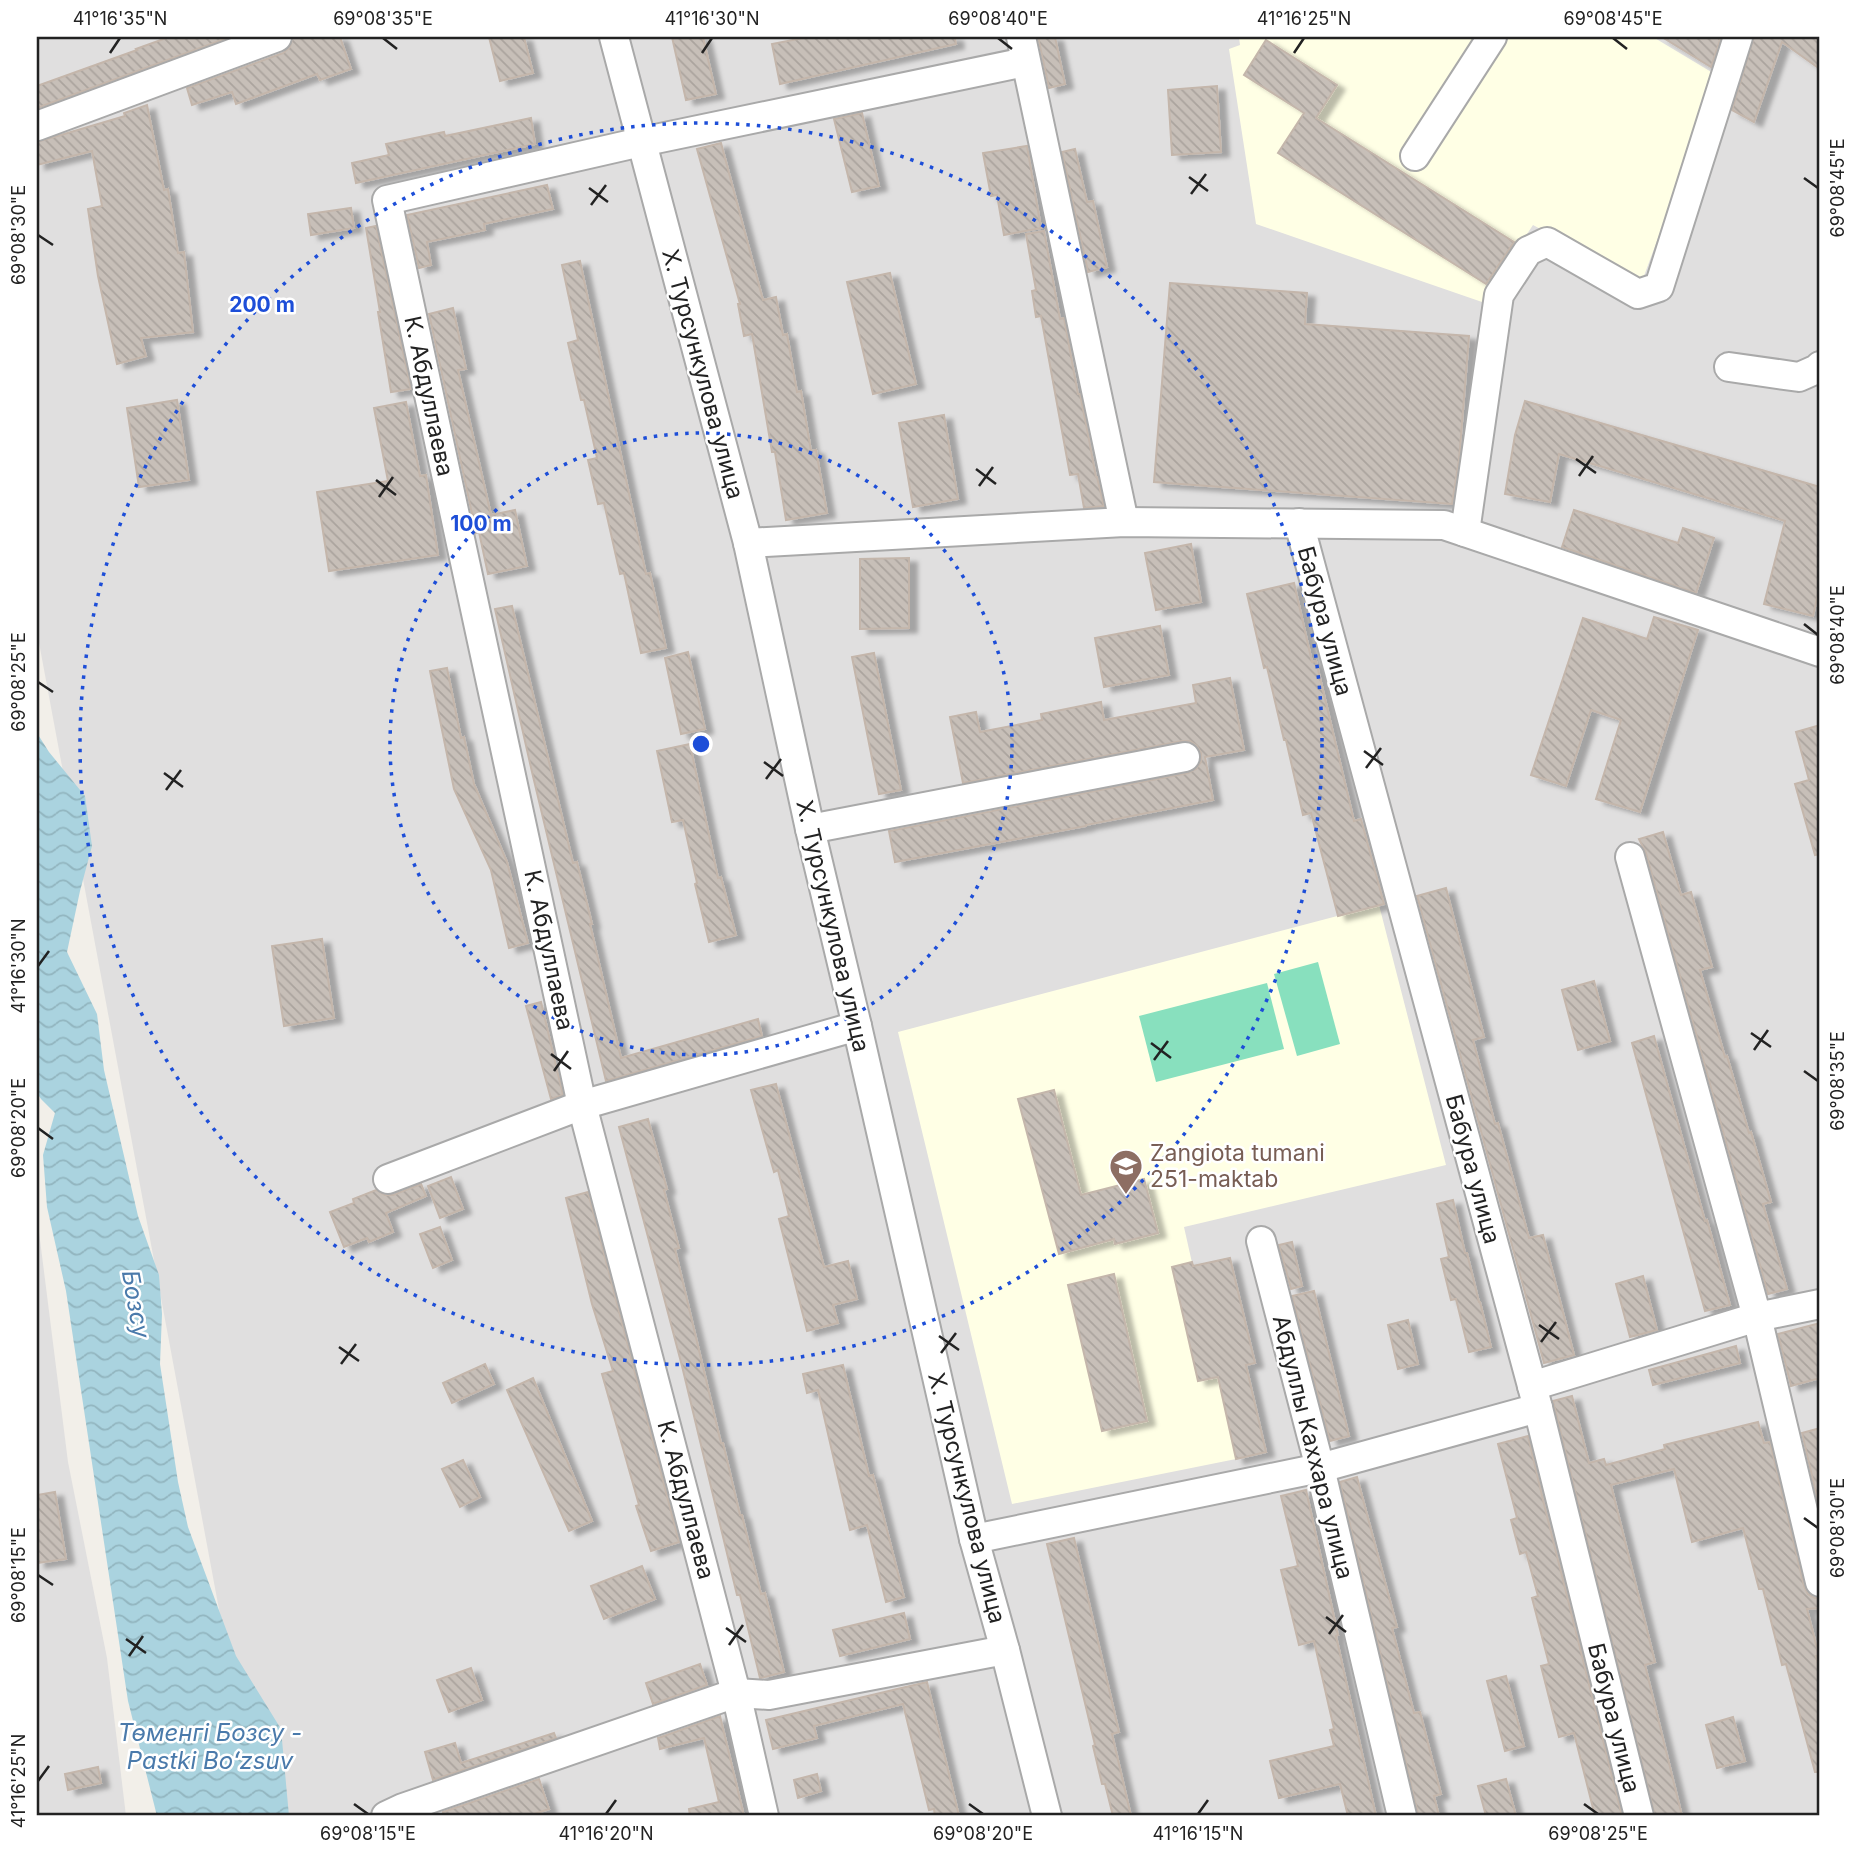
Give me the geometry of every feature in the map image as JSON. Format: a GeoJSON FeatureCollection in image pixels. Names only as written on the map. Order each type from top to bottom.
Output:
{"type":"FeatureCollection","features":[{"type":"Feature","properties":{"kind":"street"},"geometry":{"type":"LineString","coordinates":[[37,126],[277,37]]}},
{"type":"Feature","properties":{"kind":"street","name":"Х. Турсункулова улица"},"geometry":{"type":"LineString","coordinates":[[614,37],[748,543],[810,829],[974,1539],[1047,1816]]}},
{"type":"Feature","properties":{"kind":"street"},"geometry":{"type":"LineString","coordinates":[[1415,156],[1492,37]]}},
{"type":"Feature","properties":{"kind":"street"},"geometry":{"type":"LineString","coordinates":[[1465,532],[1499,295],[1528,251],[1547,242],[1637,294],[1659,287],[1738,37]]}},
{"type":"Feature","properties":{"kind":"street"},"geometry":{"type":"LineString","coordinates":[[641,142],[1023,49],[1124,522]]}},
{"type":"Feature","properties":{"kind":"street","name":"К. Абдуллаева"},"geometry":{"type":"LineString","coordinates":[[641,142],[387,200],[582,1105],[736,1693],[764,1816]]}},
{"type":"Feature","properties":{"kind":"street"},"geometry":{"type":"LineString","coordinates":[[1729,367],[1799,377],[1820,366]]}},
{"type":"Feature","properties":{"kind":"street"},"geometry":{"type":"LineString","coordinates":[[748,543],[1124,522],[1444,525],[1820,652]]}},
{"type":"Feature","properties":{"kind":"street","name":"Бабура улица"},"geometry":{"type":"LineString","coordinates":[[1299,523],[1535,1397],[1639,1816]]}},
{"type":"Feature","properties":{"kind":"street"},"geometry":{"type":"LineString","coordinates":[[810,829],[1185,757]]}},
{"type":"Feature","properties":{"kind":"street"},"geometry":{"type":"LineString","coordinates":[[1630,857],[1757,1317],[1820,1582]]}},
{"type":"Feature","properties":{"kind":"street"},"geometry":{"type":"LineString","coordinates":[[388,1179],[582,1105],[857,1027]]}},
{"type":"Feature","properties":{"kind":"street","name":"Абдуллы Каххара улица"},"geometry":{"type":"LineString","coordinates":[[1261,1241],[1320,1468],[1402,1816]]}},
{"type":"Feature","properties":{"kind":"street"},"geometry":{"type":"LineString","coordinates":[[974,1539],[1320,1468],[1535,1397],[1757,1317],[1820,1304]]}},
{"type":"Feature","properties":{"kind":"street"},"geometry":{"type":"LineString","coordinates":[[386,1816],[736,1693],[769,1695],[1005,1650]]}},
{"type":"Feature","properties":{"kind":"shaded area"},"geometry":{"type":"Polygon","coordinates":[[[37,37],[1820,37],[1820,1816],[248,1816],[245,1749],[37,632],[37,37]]]}},
{"type":"Feature","properties":{"kind":"shaded area"},"geometry":{"type":"Polygon","coordinates":[[[1239,37],[1653,37],[1718,76],[1641,284],[1533,225],[1482,302],[1256,224],[1229,49],[1240,45],[1239,37]]]}},
{"type":"Feature","properties":{"kind":"shaded area","name":"Zangiota tumani 251-maktab"},"geometry":{"type":"Polygon","coordinates":[[[1379,905],[1446,1165],[1184,1227],[1236,1459],[1012,1504],[898,1032],[1379,905]]]}},
{"type":"Feature","properties":{"kind":"shaded area"},"geometry":{"type":"Polygon","coordinates":[[[37,1216],[68,1462],[107,1658],[126,1816],[37,1816],[37,1216]]]}},
{"type":"Feature","properties":{"kind":"green space"},"geometry":{"type":"Polygon","coordinates":[[[1318,962],[1340,1044],[1297,1056],[1274,974],[1318,962]]]}},
{"type":"Feature","properties":{"kind":"green space"},"geometry":{"type":"Polygon","coordinates":[[[1267,983],[1284,1049],[1156,1082],[1139,1016],[1267,983]]]}},
{"type":"Feature","properties":{"kind":"water","name":"Төменгі Бозсу - Pastki Boʻzsuv"},"geometry":{"type":"Polygon","coordinates":[[[37,733],[85,796],[92,846],[67,952],[97,1014],[104,1070],[138,1216],[159,1275],[162,1314],[160,1364],[178,1482],[188,1527],[236,1656],[281,1729],[289,1816],[157,1816],[128,1701],[66,1291],[47,1207],[43,1155],[55,1113],[37,1093],[37,733]]]}},
{"type":"Feature","properties":{"kind":"building"},"geometry":{"type":"Polygon","coordinates":[[[169,37],[230,37],[37,108],[37,86],[169,37]]]}},
{"type":"Feature","properties":{"kind":"building"},"geometry":{"type":"Polygon","coordinates":[[[293,37],[340,37],[351,69],[320,80],[317,74],[236,104],[232,92],[192,105],[187,88],[283,53],[290,47],[293,37]]]}},
{"type":"Feature","properties":{"kind":"building"},"geometry":{"type":"Polygon","coordinates":[[[489,37],[524,37],[533,73],[500,81],[489,37]]]}},
{"type":"Feature","properties":{"kind":"building"},"geometry":{"type":"Polygon","coordinates":[[[672,37],[703,37],[716,94],[686,100],[672,37]]]}},
{"type":"Feature","properties":{"kind":"building"},"geometry":{"type":"Polygon","coordinates":[[[808,37],[955,37],[956,44],[780,84],[772,44],[808,37]]]}},
{"type":"Feature","properties":{"kind":"building"},"geometry":{"type":"Polygon","coordinates":[[[1038,37],[1055,37],[1065,84],[1049,88],[1038,37]]]}},
{"type":"Feature","properties":{"kind":"building"},"geometry":{"type":"Polygon","coordinates":[[[1662,37],[1721,37],[1711,67],[1662,37]]]}},
{"type":"Feature","properties":{"kind":"building"},"geometry":{"type":"Polygon","coordinates":[[[1754,37],[1820,37],[1820,69],[1782,42],[1754,122],[1732,110],[1754,37]]]}},
{"type":"Feature","properties":{"kind":"building"},"geometry":{"type":"Polygon","coordinates":[[[1266,40],[1337,85],[1316,118],[1514,242],[1486,284],[1278,153],[1304,113],[1244,75],[1266,40]]]}},
{"type":"Feature","properties":{"kind":"building"},"geometry":{"type":"Polygon","coordinates":[[[1217,86],[1221,152],[1172,155],[1168,90],[1217,86]]]}},
{"type":"Feature","properties":{"kind":"building"},"geometry":{"type":"Polygon","coordinates":[[[147,105],[164,190],[168,189],[178,253],[184,252],[193,332],[141,338],[146,356],[117,364],[98,276],[88,209],[102,206],[92,151],[37,165],[37,142],[125,116],[124,113],[147,105]]]}},
{"type":"Feature","properties":{"kind":"building"},"geometry":{"type":"Polygon","coordinates":[[[862,113],[879,186],[852,192],[834,119],[862,113]]]}},
{"type":"Feature","properties":{"kind":"building"},"geometry":{"type":"Polygon","coordinates":[[[531,118],[535,144],[356,183],[352,163],[389,155],[386,144],[444,132],[445,136],[531,118]]]}},
{"type":"Feature","properties":{"kind":"building"},"geometry":{"type":"Polygon","coordinates":[[[721,143],[763,300],[776,297],[783,335],[787,334],[797,392],[801,391],[811,451],[816,450],[827,513],[786,520],[752,334],[744,336],[740,304],[697,149],[721,143]]]}},
{"type":"Feature","properties":{"kind":"building"},"geometry":{"type":"Polygon","coordinates":[[[1027,146],[1041,228],[1004,235],[997,195],[991,196],[983,153],[1027,146]]]}},
{"type":"Feature","properties":{"kind":"building"},"geometry":{"type":"Polygon","coordinates":[[[1075,149],[1087,202],[1093,201],[1107,267],[1088,272],[1062,152],[1075,149]]]}},
{"type":"Feature","properties":{"kind":"building"},"geometry":{"type":"Polygon","coordinates":[[[547,185],[553,209],[484,224],[485,230],[427,242],[431,265],[419,268],[407,215],[547,185]]]}},
{"type":"Feature","properties":{"kind":"building"},"geometry":{"type":"Polygon","coordinates":[[[351,208],[354,228],[311,235],[308,214],[351,208]]]}},
{"type":"Feature","properties":{"kind":"building"},"geometry":{"type":"Polygon","coordinates":[[[376,226],[411,389],[391,392],[366,228],[376,226]]]}},
{"type":"Feature","properties":{"kind":"building"},"geometry":{"type":"Polygon","coordinates":[[[1044,231],[1060,319],[1064,318],[1078,394],[1104,506],[1084,508],[1078,474],[1070,475],[1041,316],[1036,317],[1032,291],[1036,290],[1026,234],[1044,231]]]}},
{"type":"Feature","properties":{"kind":"building"},"geometry":{"type":"Polygon","coordinates":[[[580,261],[646,574],[650,573],[666,648],[641,653],[624,573],[620,574],[604,503],[598,504],[588,460],[597,458],[568,343],[578,340],[562,265],[580,261]]]}},
{"type":"Feature","properties":{"kind":"building"},"geometry":{"type":"Polygon","coordinates":[[[890,273],[916,384],[873,394],[847,282],[890,273]]]}},
{"type":"Feature","properties":{"kind":"building"},"geometry":{"type":"Polygon","coordinates":[[[1170,283],[1307,293],[1305,324],[1469,336],[1459,460],[1452,504],[1154,482],[1170,283]]]}},
{"type":"Feature","properties":{"kind":"building"},"geometry":{"type":"Polygon","coordinates":[[[453,308],[466,369],[458,370],[491,515],[515,510],[527,566],[488,574],[479,532],[476,533],[429,314],[453,308]]]}},
{"type":"Feature","properties":{"kind":"building"},"geometry":{"type":"Polygon","coordinates":[[[177,400],[189,480],[139,487],[127,408],[177,400]]]}},
{"type":"Feature","properties":{"kind":"building"},"geometry":{"type":"Polygon","coordinates":[[[1525,401],[1820,487],[1820,585],[1813,616],[1764,604],[1785,521],[1559,454],[1550,502],[1505,494],[1515,435],[1525,401]]]}},
{"type":"Feature","properties":{"kind":"building"},"geometry":{"type":"Polygon","coordinates":[[[406,402],[420,476],[426,475],[438,555],[329,571],[317,492],[388,481],[374,408],[406,402]]]}},
{"type":"Feature","properties":{"kind":"building"},"geometry":{"type":"Polygon","coordinates":[[[944,415],[958,499],[913,507],[899,423],[944,415]]]}},
{"type":"Feature","properties":{"kind":"building"},"geometry":{"type":"Polygon","coordinates":[[[1574,510],[1678,543],[1683,528],[1714,538],[1696,593],[1562,547],[1574,510]]]}},
{"type":"Feature","properties":{"kind":"building"},"geometry":{"type":"Polygon","coordinates":[[[1191,544],[1201,602],[1156,610],[1145,553],[1191,544]]]}},
{"type":"Feature","properties":{"kind":"building"},"geometry":{"type":"Polygon","coordinates":[[[909,558],[909,628],[860,629],[860,559],[909,558]]]}},
{"type":"Feature","properties":{"kind":"building"},"geometry":{"type":"Polygon","coordinates":[[[1294,583],[1312,662],[1316,661],[1354,821],[1361,819],[1384,904],[1338,916],[1311,813],[1303,815],[1247,594],[1294,583]]]}},
{"type":"Feature","properties":{"kind":"building"},"geometry":{"type":"Polygon","coordinates":[[[512,606],[573,863],[577,862],[592,924],[621,1058],[758,1019],[762,1036],[606,1081],[495,609],[512,606]]]}},
{"type":"Feature","properties":{"kind":"building"},"geometry":{"type":"Polygon","coordinates":[[[1654,617],[1698,630],[1640,812],[1596,799],[1621,720],[1591,710],[1566,786],[1531,775],[1583,618],[1647,639],[1654,617]]]}},
{"type":"Feature","properties":{"kind":"building"},"geometry":{"type":"Polygon","coordinates":[[[1160,626],[1169,675],[1104,687],[1095,638],[1160,626]]]}},
{"type":"Feature","properties":{"kind":"building"},"geometry":{"type":"Polygon","coordinates":[[[688,652],[705,729],[681,734],[665,658],[688,652]]]}},
{"type":"Feature","properties":{"kind":"building"},"geometry":{"type":"Polygon","coordinates":[[[874,653],[901,790],[879,794],[852,657],[874,653]]]}},
{"type":"Feature","properties":{"kind":"building"},"geometry":{"type":"Polygon","coordinates":[[[447,668],[461,738],[464,737],[474,784],[507,862],[528,943],[509,948],[491,870],[454,789],[430,671],[447,668]]]}},
{"type":"Feature","properties":{"kind":"building"},"geometry":{"type":"Polygon","coordinates":[[[1230,678],[1244,750],[1205,757],[1213,800],[895,862],[889,831],[1188,773],[1196,769],[1201,762],[1201,753],[1197,746],[1190,741],[1182,741],[963,783],[950,717],[976,712],[980,732],[1042,720],[1041,714],[1101,702],[1104,720],[1196,703],[1193,685],[1230,678]]]}},
{"type":"Feature","properties":{"kind":"building"},"geometry":{"type":"Polygon","coordinates":[[[1820,725],[1820,854],[1815,855],[1795,784],[1809,780],[1796,732],[1820,725]]]}},
{"type":"Feature","properties":{"kind":"building"},"geometry":{"type":"Polygon","coordinates":[[[690,744],[718,878],[721,877],[736,935],[709,942],[683,820],[672,822],[657,751],[690,744]]]}},
{"type":"Feature","properties":{"kind":"building"},"geometry":{"type":"Polygon","coordinates":[[[1663,832],[1681,895],[1691,892],[1712,967],[1700,970],[1771,1202],[1763,1204],[1787,1289],[1768,1294],[1646,853],[1639,839],[1663,832]]]}},
{"type":"Feature","properties":{"kind":"building"},"geometry":{"type":"Polygon","coordinates":[[[1446,888],[1484,1037],[1473,1040],[1495,1124],[1498,1123],[1529,1238],[1543,1235],[1574,1355],[1544,1363],[1417,896],[1446,888]]]}},
{"type":"Feature","properties":{"kind":"building"},"geometry":{"type":"Polygon","coordinates":[[[322,939],[334,1018],[284,1026],[272,946],[322,939]]]}},
{"type":"Feature","properties":{"kind":"building"},"geometry":{"type":"Polygon","coordinates":[[[1594,981],[1610,1041],[1578,1050],[1562,990],[1594,981]]]}},
{"type":"Feature","properties":{"kind":"building"},"geometry":{"type":"Polygon","coordinates":[[[541,1002],[563,1095],[551,1099],[526,1006],[541,1002]]]}},
{"type":"Feature","properties":{"kind":"building"},"geometry":{"type":"Polygon","coordinates":[[[1654,1036],[1730,1305],[1705,1311],[1632,1043],[1654,1036]]]}},
{"type":"Feature","properties":{"kind":"building"},"geometry":{"type":"Polygon","coordinates":[[[776,1084],[824,1267],[848,1261],[857,1299],[833,1305],[838,1323],[807,1331],[779,1219],[789,1216],[778,1170],[774,1172],[751,1090],[776,1084]]]}},
{"type":"Feature","properties":{"kind":"building"},"geometry":{"type":"Polygon","coordinates":[[[1054,1090],[1081,1195],[1144,1179],[1158,1233],[1115,1244],[1114,1239],[1059,1254],[1018,1099],[1054,1090]]]}},
{"type":"Feature","properties":{"kind":"building"},"geometry":{"type":"Polygon","coordinates":[[[648,1119],[667,1189],[664,1190],[679,1248],[675,1249],[721,1443],[761,1594],[765,1593],[784,1672],[761,1678],[740,1595],[737,1595],[682,1366],[619,1127],[648,1119]]]}},
{"type":"Feature","properties":{"kind":"building"},"geometry":{"type":"Polygon","coordinates":[[[451,1177],[463,1209],[440,1218],[428,1186],[451,1177]]]}},
{"type":"Feature","properties":{"kind":"building"},"geometry":{"type":"Polygon","coordinates":[[[421,1184],[426,1196],[386,1213],[393,1232],[369,1242],[367,1238],[344,1247],[330,1212],[354,1203],[353,1199],[376,1190],[385,1195],[393,1195],[421,1184]]]}},
{"type":"Feature","properties":{"kind":"building"},"geometry":{"type":"Polygon","coordinates":[[[588,1192],[679,1542],[651,1551],[636,1506],[639,1505],[602,1374],[613,1371],[592,1304],[566,1198],[588,1192]]]}},
{"type":"Feature","properties":{"kind":"building"},"geometry":{"type":"Polygon","coordinates":[[[1453,1200],[1491,1347],[1469,1352],[1456,1299],[1451,1300],[1441,1259],[1449,1257],[1437,1204],[1453,1200]]]}},
{"type":"Feature","properties":{"kind":"building"},"geometry":{"type":"Polygon","coordinates":[[[440,1227],[452,1260],[433,1268],[420,1234],[440,1227]]]}},
{"type":"Feature","properties":{"kind":"building"},"geometry":{"type":"Polygon","coordinates":[[[1292,1242],[1302,1286],[1291,1289],[1279,1245],[1292,1242]]]}},
{"type":"Feature","properties":{"kind":"building"},"geometry":{"type":"Polygon","coordinates":[[[1230,1258],[1255,1363],[1246,1365],[1266,1452],[1236,1459],[1218,1377],[1198,1381],[1172,1267],[1192,1262],[1193,1266],[1230,1258]]]}},
{"type":"Feature","properties":{"kind":"building"},"geometry":{"type":"Polygon","coordinates":[[[1114,1274],[1147,1421],[1102,1431],[1068,1285],[1114,1274]]]}},
{"type":"Feature","properties":{"kind":"building"},"geometry":{"type":"Polygon","coordinates":[[[1643,1276],[1657,1330],[1630,1337],[1616,1284],[1643,1276]]]}},
{"type":"Feature","properties":{"kind":"building"},"geometry":{"type":"Polygon","coordinates":[[[1314,1291],[1349,1436],[1330,1441],[1292,1296],[1314,1291]]]}},
{"type":"Feature","properties":{"kind":"building"},"geometry":{"type":"Polygon","coordinates":[[[1408,1320],[1418,1364],[1398,1369],[1388,1325],[1408,1320]]]}},
{"type":"Feature","properties":{"kind":"building"},"geometry":{"type":"Polygon","coordinates":[[[1820,1323],[1820,1378],[1791,1386],[1778,1334],[1820,1323]]]}},
{"type":"Feature","properties":{"kind":"building"},"geometry":{"type":"Polygon","coordinates":[[[1736,1346],[1740,1363],[1653,1385],[1649,1370],[1736,1346]]]}},
{"type":"Feature","properties":{"kind":"building"},"geometry":{"type":"Polygon","coordinates":[[[485,1364],[494,1384],[452,1403],[443,1383],[485,1364]]]}},
{"type":"Feature","properties":{"kind":"building"},"geometry":{"type":"Polygon","coordinates":[[[843,1365],[869,1476],[873,1475],[904,1597],[886,1602],[867,1525],[850,1530],[818,1390],[807,1393],[803,1374],[843,1365]]]}},
{"type":"Feature","properties":{"kind":"building"},"geometry":{"type":"Polygon","coordinates":[[[533,1378],[592,1521],[569,1531],[507,1390],[533,1378]]]}},
{"type":"Feature","properties":{"kind":"building"},"geometry":{"type":"Polygon","coordinates":[[[1572,1396],[1589,1463],[1604,1459],[1606,1465],[1665,1449],[1664,1445],[1758,1422],[1764,1443],[1770,1442],[1804,1586],[1808,1594],[1820,1598],[1820,1608],[1807,1609],[1819,1656],[1816,1656],[1820,1671],[1820,1772],[1815,1772],[1786,1664],[1782,1665],[1763,1589],[1759,1589],[1743,1528],[1692,1542],[1674,1469],[1611,1485],[1655,1662],[1645,1665],[1682,1816],[1655,1816],[1553,1401],[1572,1396]]]}},
{"type":"Feature","properties":{"kind":"building"},"geometry":{"type":"Polygon","coordinates":[[[1820,1428],[1820,1511],[1802,1433],[1820,1428]]]}},
{"type":"Feature","properties":{"kind":"building"},"geometry":{"type":"Polygon","coordinates":[[[1528,1436],[1622,1816],[1595,1816],[1574,1733],[1559,1737],[1541,1666],[1549,1664],[1532,1598],[1538,1596],[1526,1552],[1520,1554],[1511,1520],[1517,1518],[1498,1444],[1528,1436]]]}},
{"type":"Feature","properties":{"kind":"building"},"geometry":{"type":"Polygon","coordinates":[[[463,1460],[480,1497],[460,1507],[442,1469],[463,1460]]]}},
{"type":"Feature","properties":{"kind":"building"},"geometry":{"type":"Polygon","coordinates":[[[1357,1477],[1397,1627],[1392,1628],[1414,1713],[1420,1712],[1441,1794],[1434,1796],[1439,1816],[1418,1814],[1340,1482],[1357,1477]]]}},
{"type":"Feature","properties":{"kind":"building"},"geometry":{"type":"Polygon","coordinates":[[[1306,1490],[1376,1816],[1348,1816],[1340,1784],[1279,1798],[1270,1761],[1334,1746],[1330,1730],[1334,1729],[1314,1641],[1299,1645],[1281,1570],[1298,1566],[1281,1496],[1306,1490]]]}},
{"type":"Feature","properties":{"kind":"building"},"geometry":{"type":"Polygon","coordinates":[[[55,1492],[66,1559],[37,1563],[37,1495],[55,1492]]]}},
{"type":"Feature","properties":{"kind":"building"},"geometry":{"type":"Polygon","coordinates":[[[1074,1538],[1119,1732],[1112,1734],[1131,1816],[1113,1816],[1105,1784],[1102,1784],[1047,1544],[1074,1538]]]}},
{"type":"Feature","properties":{"kind":"building"},"geometry":{"type":"Polygon","coordinates":[[[642,1566],[655,1599],[604,1619],[591,1586],[642,1566]]]}},
{"type":"Feature","properties":{"kind":"building"},"geometry":{"type":"Polygon","coordinates":[[[904,1613],[910,1639],[840,1656],[833,1630],[904,1613]]]}},
{"type":"Feature","properties":{"kind":"building"},"geometry":{"type":"Polygon","coordinates":[[[700,1664],[707,1685],[653,1704],[646,1683],[700,1664]]]}},
{"type":"Feature","properties":{"kind":"building"},"geometry":{"type":"Polygon","coordinates":[[[471,1668],[482,1700],[449,1712],[437,1680],[471,1668]]]}},
{"type":"Feature","properties":{"kind":"building"},"geometry":{"type":"Polygon","coordinates":[[[1506,1676],[1524,1746],[1505,1751],[1487,1681],[1506,1676]]]}},
{"type":"Feature","properties":{"kind":"building"},"geometry":{"type":"Polygon","coordinates":[[[927,1682],[959,1816],[935,1816],[934,1809],[929,1810],[903,1704],[814,1726],[817,1738],[773,1749],[766,1720],[927,1682]]]}},
{"type":"Feature","properties":{"kind":"building"},"geometry":{"type":"Polygon","coordinates":[[[720,1716],[744,1816],[690,1816],[689,1809],[719,1802],[704,1738],[660,1749],[658,1738],[720,1716]]]}},
{"type":"Feature","properties":{"kind":"building"},"geometry":{"type":"Polygon","coordinates":[[[1733,1717],[1745,1761],[1717,1768],[1706,1725],[1733,1717]]]}},
{"type":"Feature","properties":{"kind":"building"},"geometry":{"type":"Polygon","coordinates":[[[554,1733],[556,1738],[433,1780],[425,1752],[455,1743],[461,1763],[554,1733]]]}},
{"type":"Feature","properties":{"kind":"building"},"geometry":{"type":"Polygon","coordinates":[[[98,1767],[101,1783],[68,1790],[65,1774],[98,1767]]]}},
{"type":"Feature","properties":{"kind":"building"},"geometry":{"type":"Polygon","coordinates":[[[817,1774],[821,1791],[798,1798],[794,1780],[817,1774]]]}},
{"type":"Feature","properties":{"kind":"building"},"geometry":{"type":"Polygon","coordinates":[[[539,1779],[549,1809],[528,1816],[444,1816],[443,1812],[539,1779]]]}},
{"type":"Feature","properties":{"kind":"building"},"geometry":{"type":"Polygon","coordinates":[[[1506,1779],[1516,1816],[1486,1816],[1478,1786],[1506,1779]]]}},
{"type":"Feature","properties":{"kind":"place","name":"Zangiota tumani 251-maktab"},"geometry":{"type":"Point","coordinates":[1126,1196]}},
{"type":"Feature","properties":{"kind":"water label","name":"Бозсу"},"geometry":{"type":"Point","coordinates":[136,1304]}}]}
